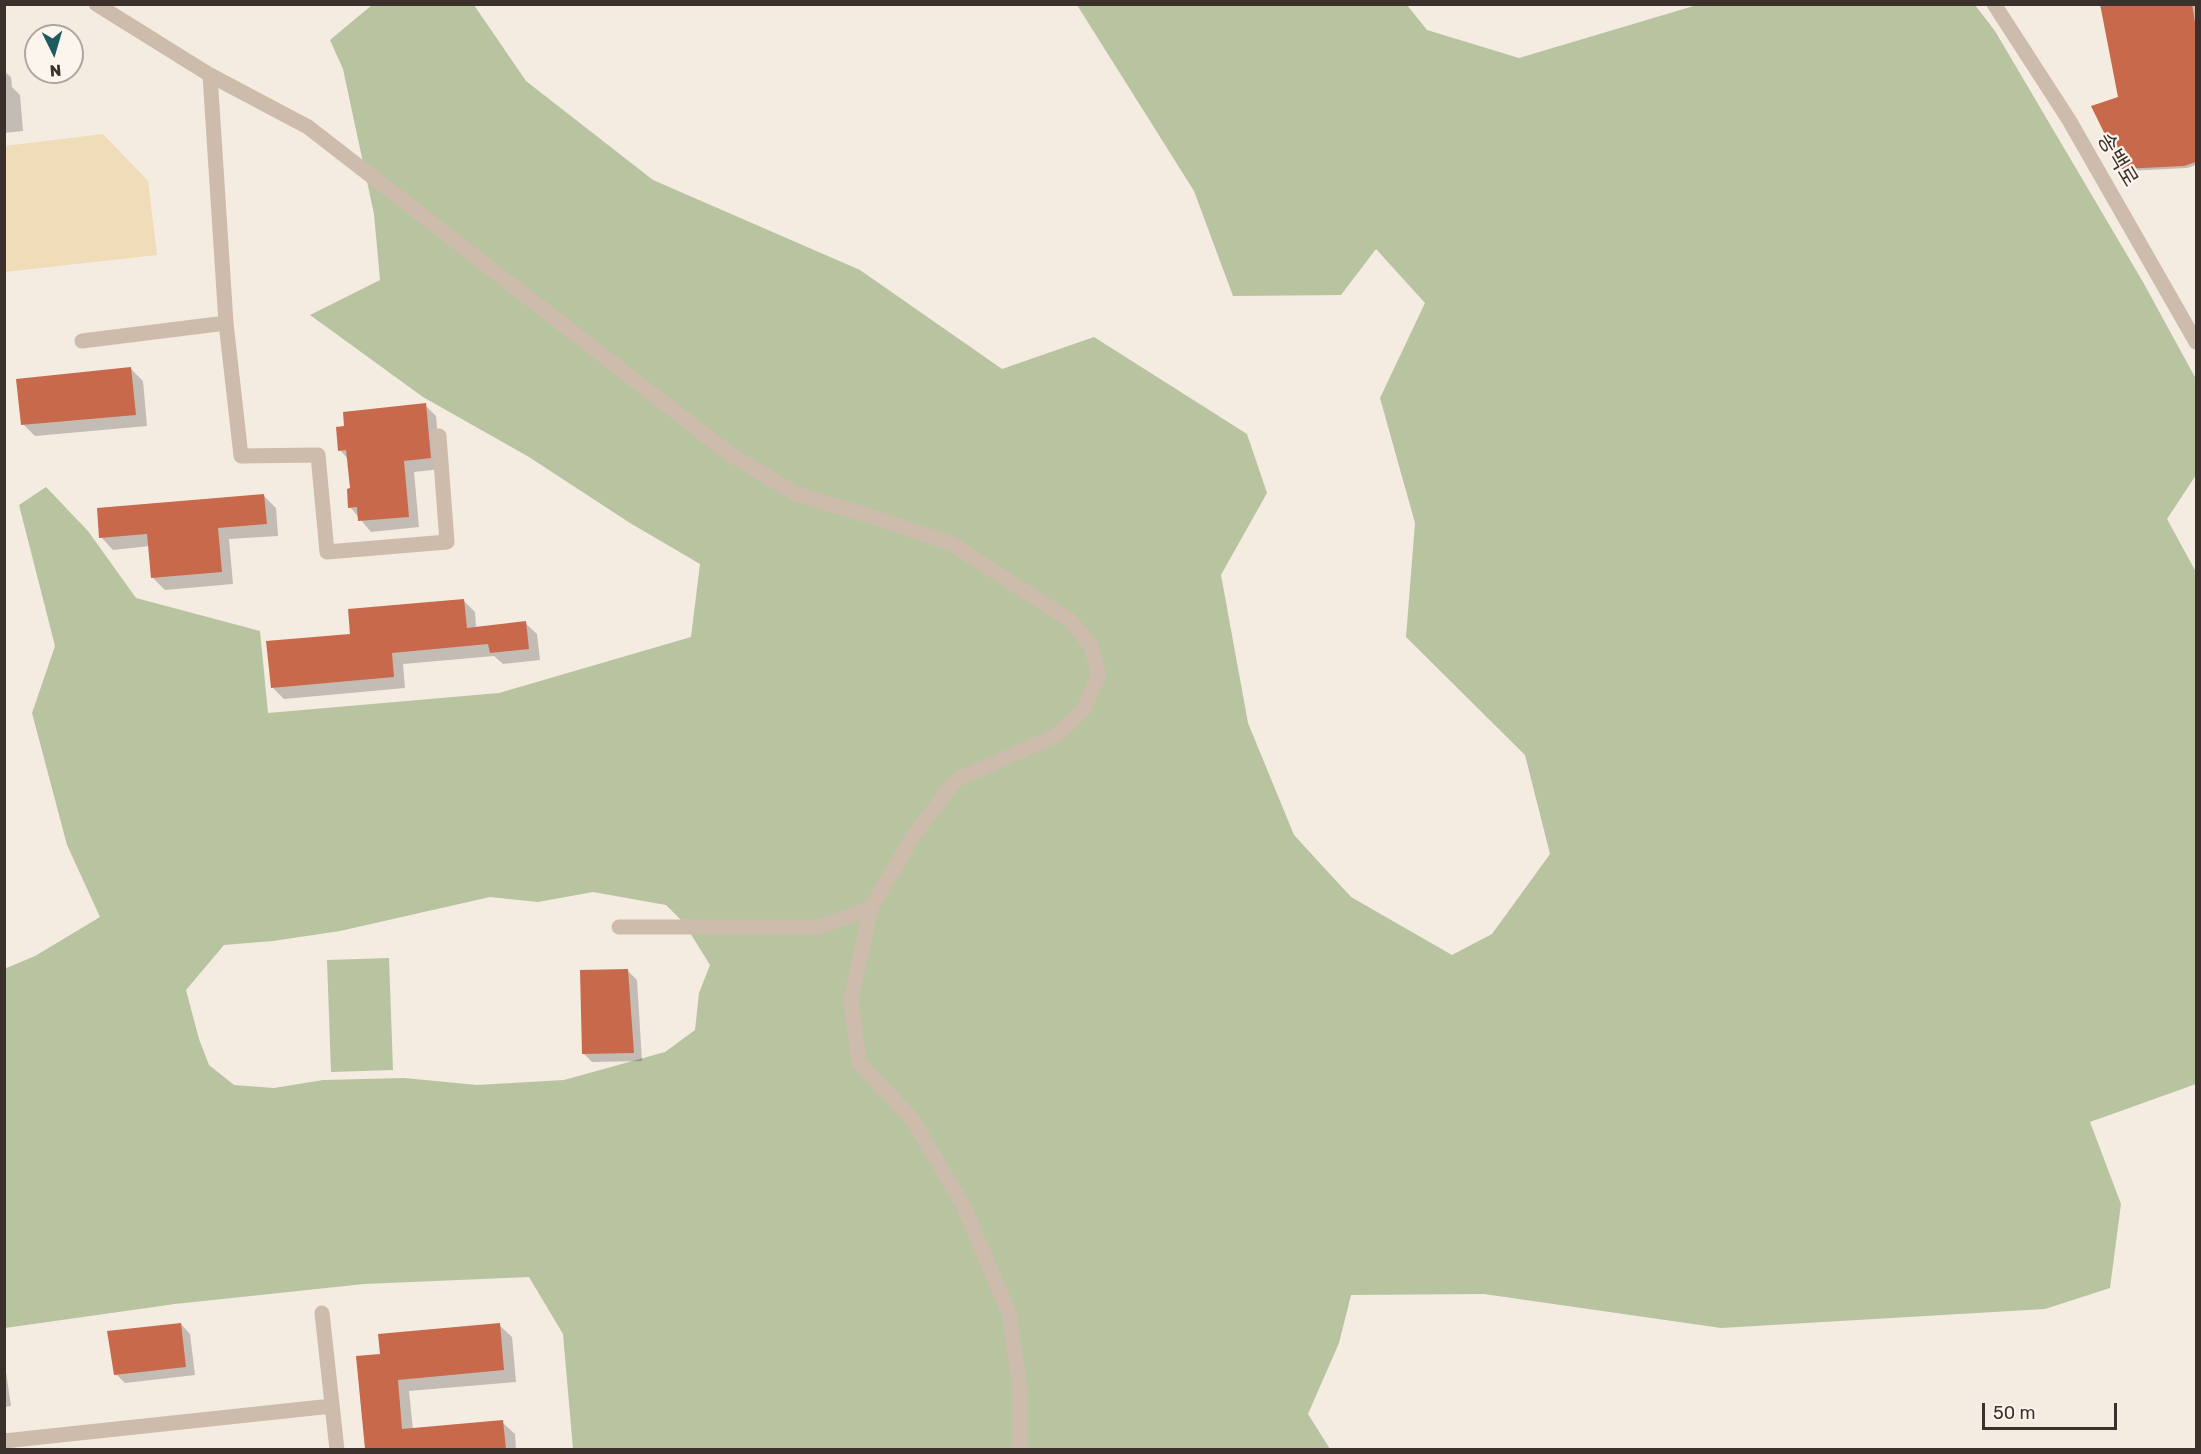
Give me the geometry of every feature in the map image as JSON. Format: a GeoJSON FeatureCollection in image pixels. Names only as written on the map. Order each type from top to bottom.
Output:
{"type":"FeatureCollection","features":[{"type":"Feature","properties":{"kind":"street"},"geometry":{"type":"LineString","coordinates":[[96,4],[210,75],[308,127],[731,455],[796,494],[952,544],[1071,621],[1091,646],[1099,675],[1083,710],[1057,735],[956,780],[915,833],[871,908],[851,999],[859,1063],[913,1119],[964,1207],[1009,1313],[1020,1388],[1020,1449]]}},
{"type":"Feature","properties":{"kind":"street","name":"송백로"},"geometry":{"type":"LineString","coordinates":[[1994,4],[2069,120],[2196,342]]}},
{"type":"Feature","properties":{"kind":"street"},"geometry":{"type":"LineString","coordinates":[[210,75],[226,323],[241,456],[318,455],[327,552],[447,542],[439,436]]}},
{"type":"Feature","properties":{"kind":"street"},"geometry":{"type":"LineString","coordinates":[[82,341],[226,323]]}},
{"type":"Feature","properties":{"kind":"street"},"geometry":{"type":"LineString","coordinates":[[619,927],[818,927],[871,908]]}},
{"type":"Feature","properties":{"kind":"street"},"geometry":{"type":"LineString","coordinates":[[322,1313],[337,1449]]}},
{"type":"Feature","properties":{"kind":"street"},"geometry":{"type":"LineString","coordinates":[[4,1441],[332,1406]]}},
{"type":"Feature","properties":{"kind":"green space"},"geometry":{"type":"Polygon","coordinates":[[[372,5],[474,5],[526,81],[653,180],[860,270],[1002,369],[1094,337],[1247,434],[1267,493],[1221,575],[1248,723],[1294,835],[1351,897],[1452,955],[1492,934],[1550,854],[1525,755],[1406,637],[1415,523],[1380,398],[1425,303],[1376,249],[1341,295],[1233,296],[1194,191],[1077,5],[1407,5],[1427,30],[1519,58],[1697,5],[1975,5],[1995,31],[2143,282],[2196,379],[2196,475],[2167,519],[2196,572],[2196,1084],[2090,1122],[2121,1204],[2110,1288],[2045,1309],[1721,1328],[1484,1294],[1351,1295],[1339,1343],[1308,1414],[1330,1449],[573,1449],[563,1334],[529,1277],[364,1284],[175,1304],[5,1328],[4,969],[35,956],[100,917],[67,845],[32,713],[55,646],[19,505],[46,487],[88,531],[136,598],[260,631],[268,713],[499,693],[691,637],[700,564],[630,523],[529,457],[423,397],[310,315],[380,280],[374,214],[343,69],[330,40],[372,5]],[[593,892],[538,902],[490,897],[340,931],[273,941],[224,945],[186,990],[199,1039],[209,1065],[234,1085],[274,1088],[323,1080],[404,1078],[477,1085],[564,1080],[665,1052],[695,1030],[699,993],[710,965],[684,923],[666,905],[593,892]]]}},
{"type":"Feature","properties":{"kind":"green space"},"geometry":{"type":"Polygon","coordinates":[[[389,958],[393,1070],[331,1072],[327,960],[389,958]]]}},
{"type":"Feature","properties":{"kind":"sand"},"geometry":{"type":"Polygon","coordinates":[[[103,134],[148,181],[157,255],[5,272],[5,146],[103,134]]]}},
{"type":"Feature","properties":{"kind":"building"},"geometry":{"type":"Polygon","coordinates":[[[2100,4],[2192,4],[2196,29],[2196,162],[2184,166],[2122,169],[2091,106],[2118,97],[2100,4]]]}},
{"type":"Feature","properties":{"kind":"building"},"geometry":{"type":"Polygon","coordinates":[[[131,367],[136,415],[21,425],[16,379],[131,367]]]}},
{"type":"Feature","properties":{"kind":"building"},"geometry":{"type":"Polygon","coordinates":[[[426,403],[431,458],[404,461],[409,517],[358,521],[357,507],[348,508],[347,489],[350,488],[346,450],[338,451],[336,427],[344,426],[343,412],[426,403]]]}},
{"type":"Feature","properties":{"kind":"building"},"geometry":{"type":"Polygon","coordinates":[[[264,494],[267,524],[218,528],[222,572],[151,578],[147,534],[99,538],[97,508],[264,494]]]}},
{"type":"Feature","properties":{"kind":"building"},"geometry":{"type":"Polygon","coordinates":[[[464,599],[467,628],[526,621],[529,649],[490,653],[488,644],[392,653],[394,677],[271,688],[266,641],[350,634],[348,609],[464,599]]]}},
{"type":"Feature","properties":{"kind":"building"},"geometry":{"type":"Polygon","coordinates":[[[628,969],[634,1053],[582,1054],[580,970],[628,969]]]}},
{"type":"Feature","properties":{"kind":"building"},"geometry":{"type":"Polygon","coordinates":[[[181,1323],[186,1367],[114,1375],[107,1331],[181,1323]]]}},
{"type":"Feature","properties":{"kind":"building"},"geometry":{"type":"Polygon","coordinates":[[[500,1323],[504,1370],[398,1380],[402,1429],[503,1420],[506,1449],[365,1449],[356,1356],[380,1354],[378,1334],[500,1323]]]}}]}
